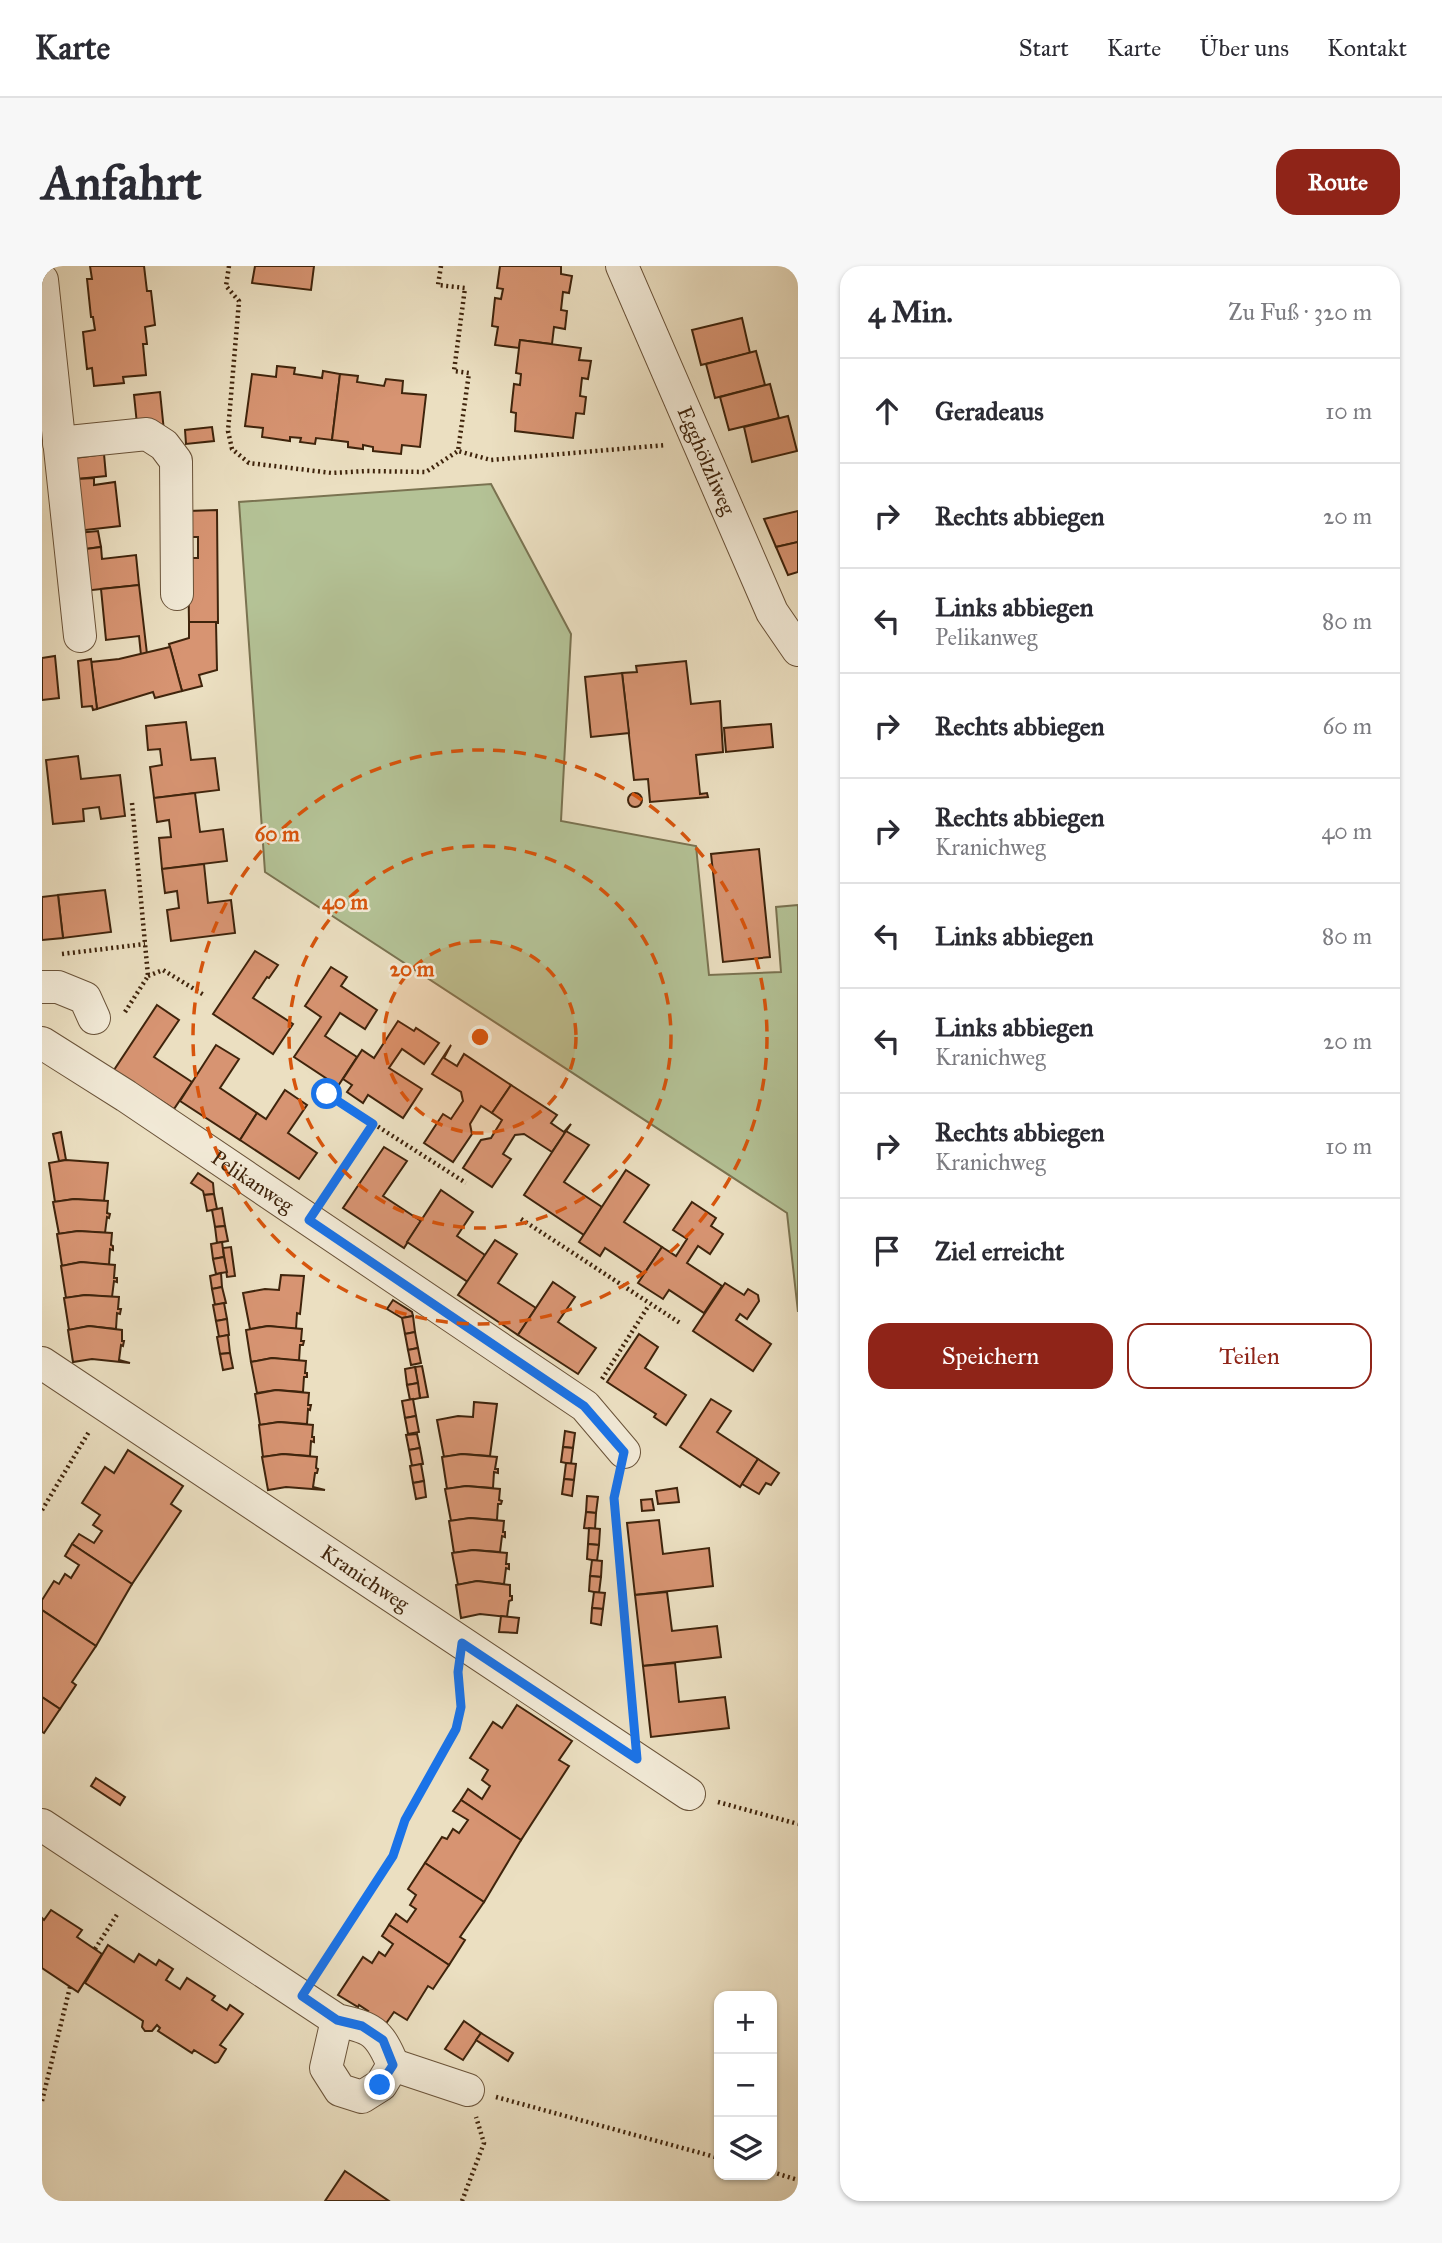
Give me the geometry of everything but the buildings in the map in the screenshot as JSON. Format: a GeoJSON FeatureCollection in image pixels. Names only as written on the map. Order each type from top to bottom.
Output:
{"type":"FeatureCollection","features":[{"type":"Feature","properties":{"kind":"street","name":"Egghölzliweg"},"geometry":{"type":"LineString","coordinates":[[622,266],[772,612],[798,650]]}},
{"type":"Feature","properties":{"kind":"street"},"geometry":{"type":"LineString","coordinates":[[42,280],[80,636]]}},
{"type":"Feature","properties":{"kind":"street"},"geometry":{"type":"LineString","coordinates":[[59,443],[147,434],[164,445],[176,461],[177,594]]}},
{"type":"Feature","properties":{"kind":"street"},"geometry":{"type":"LineString","coordinates":[[42,987],[58,987],[85,998],[107,1019]]}},
{"type":"Feature","properties":{"kind":"street","name":"Pelikanweg"},"geometry":{"type":"LineString","coordinates":[[42,1043],[584,1406],[624,1452]]}},
{"type":"Feature","properties":{"kind":"street","name":"Kranichweg"},"geometry":{"type":"LineString","coordinates":[[42,1363],[690,1794]]}},
{"type":"Feature","properties":{"kind":"street"},"geometry":{"type":"LineString","coordinates":[[42,1825],[337,2020],[362,2026],[383,2040],[393,2065],[468,2090]]}},
{"type":"Feature","properties":{"kind":"street"},"geometry":{"type":"LineString","coordinates":[[337,2020],[326,2068],[340,2090],[362,2097],[380,2085],[393,2065]]}},
{"type":"Feature","properties":{"kind":"path"},"geometry":{"type":"LineString","coordinates":[[229,266],[226,286],[239,302],[228,432],[232,449],[248,464],[332,473],[426,472],[458,451],[491,460],[677,444]]}},
{"type":"Feature","properties":{"kind":"path"},"geometry":{"type":"LineString","coordinates":[[440,266],[438,285],[465,288],[454,371],[469,373],[458,451]]}},
{"type":"Feature","properties":{"kind":"path"},"geometry":{"type":"LineString","coordinates":[[132,803],[148,976]]}},
{"type":"Feature","properties":{"kind":"path"},"geometry":{"type":"LineString","coordinates":[[55,955],[145,944]]}},
{"type":"Feature","properties":{"kind":"path"},"geometry":{"type":"LineString","coordinates":[[107,1019],[148,976],[163,970],[204,996]]}},
{"type":"Feature","properties":{"kind":"path"},"geometry":{"type":"LineString","coordinates":[[327,1094],[466,1183]]}},
{"type":"Feature","properties":{"kind":"path"},"geometry":{"type":"LineString","coordinates":[[309,1220],[373,1124]]}},
{"type":"Feature","properties":{"kind":"path"},"geometry":{"type":"LineString","coordinates":[[521,1219],[680,1323]]}},
{"type":"Feature","properties":{"kind":"path"},"geometry":{"type":"LineString","coordinates":[[584,1406],[649,1305]]}},
{"type":"Feature","properties":{"kind":"path"},"geometry":{"type":"LineString","coordinates":[[42,1510],[106,1405]]}},
{"type":"Feature","properties":{"kind":"path"},"geometry":{"type":"LineString","coordinates":[[624,1452],[614,1498],[637,1759]]}},
{"type":"Feature","properties":{"kind":"path"},"geometry":{"type":"LineString","coordinates":[[302,1996],[393,1856],[405,1820],[456,1729],[461,1707],[458,1672],[462,1643]]}},
{"type":"Feature","properties":{"kind":"path"},"geometry":{"type":"LineString","coordinates":[[690,1794],[798,1824]]}},
{"type":"Feature","properties":{"kind":"path"},"geometry":{"type":"LineString","coordinates":[[95,1949],[135,1886]]}},
{"type":"Feature","properties":{"kind":"path"},"geometry":{"type":"LineString","coordinates":[[42,2101],[70,1987]]}},
{"type":"Feature","properties":{"kind":"path"},"geometry":{"type":"LineString","coordinates":[[468,2090],[714,2157]]}},
{"type":"Feature","properties":{"kind":"path"},"geometry":{"type":"LineString","coordinates":[[463,2201],[484,2143],[468,2090]]}},
{"type":"Feature","properties":{"kind":"path"},"geometry":{"type":"LineString","coordinates":[[777,2174],[798,2180]]}},
{"type":"Feature","properties":{"kind":"green space"},"geometry":{"type":"Polygon","coordinates":[[[491,484],[571,634],[561,821],[696,846],[709,975],[781,972],[776,907],[798,905],[798,1312],[787,1213],[265,872],[239,502],[491,484]]]}},
{"type":"Feature","properties":{"kind":"route"},"geometry":{"type":"LineString","coordinates":[[327,1094],[373,1124],[309,1220],[584,1406],[624,1452],[614,1498],[637,1759],[462,1643],[458,1672],[461,1707],[456,1729],[405,1820],[393,1856],[302,1996],[337,2020],[362,2026],[383,2040],[393,2065],[380,2085]]}}]}
